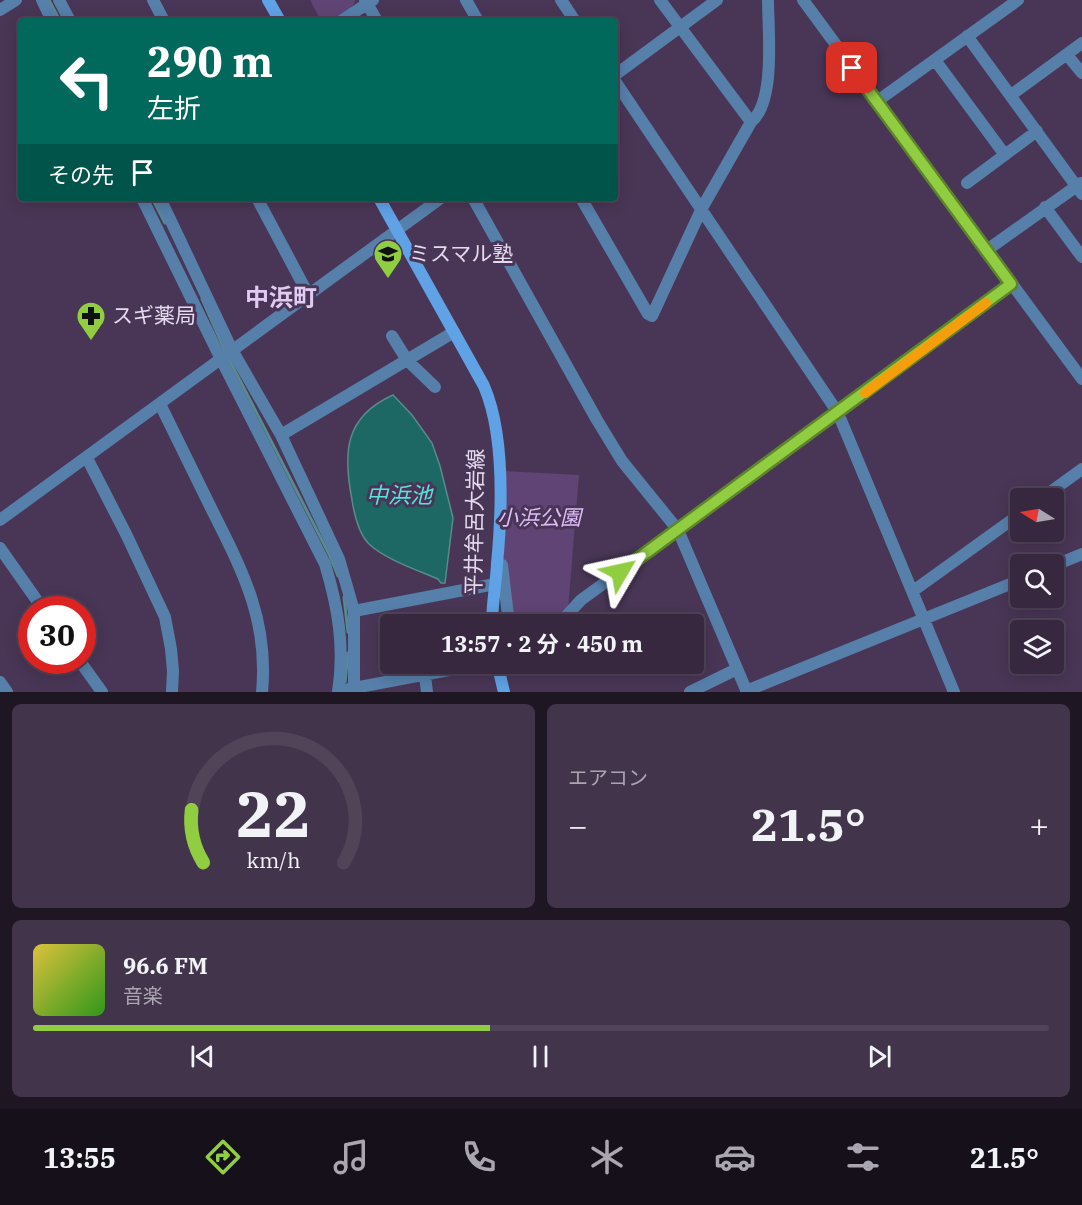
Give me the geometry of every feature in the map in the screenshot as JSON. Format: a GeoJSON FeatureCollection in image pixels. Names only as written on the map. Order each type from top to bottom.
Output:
{"type":"FeatureCollection","features":[{"type":"Feature","properties":{"kind":"main road"},"geometry":{"type":"LineString","coordinates":[[268,0],[278,18]]}},
{"type":"Feature","properties":{"kind":"main road","name":"平井牟呂大岩線"},"geometry":{"type":"LineString","coordinates":[[381,201],[484,386],[494,414],[500,474],[498,563],[493,614]]}},
{"type":"Feature","properties":{"kind":"main road"},"geometry":{"type":"LineString","coordinates":[[500,674],[504,692]]}},
{"type":"Feature","properties":{"kind":"street"},"geometry":{"type":"LineString","coordinates":[[0,10],[16,0]]}},
{"type":"Feature","properties":{"kind":"street"},"geometry":{"type":"LineString","coordinates":[[42,0],[51,18]]}},
{"type":"Feature","properties":{"kind":"street"},"geometry":{"type":"LineString","coordinates":[[59,0],[68,18]]}},
{"type":"Feature","properties":{"kind":"street"},"geometry":{"type":"LineString","coordinates":[[153,0],[162,18]]}},
{"type":"Feature","properties":{"kind":"street"},"geometry":{"type":"LineString","coordinates":[[466,0],[476,18]]}},
{"type":"Feature","properties":{"kind":"street"},"geometry":{"type":"LineString","coordinates":[[561,0],[573,18]]}},
{"type":"Feature","properties":{"kind":"street"},"geometry":{"type":"LineString","coordinates":[[660,0],[751,122]]}},
{"type":"Feature","properties":{"kind":"street"},"geometry":{"type":"LineString","coordinates":[[618,73],[717,0]]}},
{"type":"Feature","properties":{"kind":"street"},"geometry":{"type":"LineString","coordinates":[[583,201],[648,314],[652,316],[702,208],[751,122],[757,117],[770,74],[768,0]]}},
{"type":"Feature","properties":{"kind":"street"},"geometry":{"type":"LineString","coordinates":[[803,0],[1082,379]]}},
{"type":"Feature","properties":{"kind":"street"},"geometry":{"type":"LineString","coordinates":[[876,102],[1017,0]]}},
{"type":"Feature","properties":{"kind":"street"},"geometry":{"type":"LineString","coordinates":[[345,18],[368,1],[376,18]]}},
{"type":"Feature","properties":{"kind":"street"},"geometry":{"type":"LineString","coordinates":[[968,36],[1080,187],[1045,207],[987,250]]}},
{"type":"Feature","properties":{"kind":"street"},"geometry":{"type":"LineString","coordinates":[[1011,95],[1082,44]]}},
{"type":"Feature","properties":{"kind":"street"},"geometry":{"type":"LineString","coordinates":[[1067,54],[1082,73]]}},
{"type":"Feature","properties":{"kind":"street"},"geometry":{"type":"LineString","coordinates":[[935,60],[1005,155]]}},
{"type":"Feature","properties":{"kind":"street"},"geometry":{"type":"LineString","coordinates":[[618,85],[838,413],[954,692]]}},
{"type":"Feature","properties":{"kind":"street"},"geometry":{"type":"LineString","coordinates":[[967,183],[1037,131]]}},
{"type":"Feature","properties":{"kind":"street"},"geometry":{"type":"LineString","coordinates":[[143,201],[325,564],[334,592],[341,635],[342,653],[337,692],[434,674]]}},
{"type":"Feature","properties":{"kind":"street"},"geometry":{"type":"LineString","coordinates":[[161,201],[232,350],[281,435],[339,559],[354,611],[354,690]]}},
{"type":"Feature","properties":{"kind":"street"},"geometry":{"type":"LineString","coordinates":[[260,201],[308,294]]}},
{"type":"Feature","properties":{"kind":"street"},"geometry":{"type":"LineString","coordinates":[[0,520],[437,201]]}},
{"type":"Feature","properties":{"kind":"street"},"geometry":{"type":"LineString","coordinates":[[475,201],[622,461],[678,530],[746,692],[1010,584]]}},
{"type":"Feature","properties":{"kind":"street"},"geometry":{"type":"LineString","coordinates":[[1045,207],[1082,257]]}},
{"type":"Feature","properties":{"kind":"street"},"geometry":{"type":"LineString","coordinates":[[568,614],[581,600],[1011,284]]}},
{"type":"Feature","properties":{"kind":"street"},"geometry":{"type":"LineString","coordinates":[[281,435],[454,332]]}},
{"type":"Feature","properties":{"kind":"street"},"geometry":{"type":"LineString","coordinates":[[392,336],[407,360],[435,387]]}},
{"type":"Feature","properties":{"kind":"street"},"geometry":{"type":"LineString","coordinates":[[159,405],[249,588],[261,638],[264,669],[262,692]]}},
{"type":"Feature","properties":{"kind":"street"},"geometry":{"type":"LineString","coordinates":[[87,458],[128,536],[165,617],[171,649],[172,692]]}},
{"type":"Feature","properties":{"kind":"street"},"geometry":{"type":"LineString","coordinates":[[1056,488],[1082,469]]}},
{"type":"Feature","properties":{"kind":"street"},"geometry":{"type":"LineString","coordinates":[[913,591],[1010,521]]}},
{"type":"Feature","properties":{"kind":"street"},"geometry":{"type":"LineString","coordinates":[[0,548],[34,596]]}},
{"type":"Feature","properties":{"kind":"street"},"geometry":{"type":"LineString","coordinates":[[1064,561],[1082,554]]}},
{"type":"Feature","properties":{"kind":"street"},"geometry":{"type":"LineString","coordinates":[[498,563],[502,565],[504,574],[508,614]]}},
{"type":"Feature","properties":{"kind":"street"},"geometry":{"type":"LineString","coordinates":[[354,611],[495,584]]}},
{"type":"Feature","properties":{"kind":"street"},"geometry":{"type":"LineString","coordinates":[[690,692],[737,669]]}},
{"type":"Feature","properties":{"kind":"street"},"geometry":{"type":"LineString","coordinates":[[89,674],[102,692]]}},
{"type":"Feature","properties":{"kind":"street"},"geometry":{"type":"LineString","coordinates":[[424,676],[428,692]]}},
{"type":"Feature","properties":{"kind":"street"},"geometry":{"type":"LineString","coordinates":[[0,682],[7,692]]}},
{"type":"Feature","properties":{"kind":"green space"},"geometry":{"type":"Polygon","coordinates":[[[310,0],[355,0],[350,9],[341,15],[334,18],[319,18],[310,0]]]}},
{"type":"Feature","properties":{"kind":"green space","name":"小浜公園"},"geometry":{"type":"Polygon","coordinates":[[[505,471],[579,475],[568,610],[564,614],[510,614],[503,564],[505,471]]]}},
{"type":"Feature","properties":{"kind":"water","name":"中浜池"},"geometry":{"type":"Polygon","coordinates":[[[393,395],[412,415],[432,443],[440,466],[453,518],[445,583],[375,549],[365,539],[356,517],[349,483],[348,452],[351,438],[356,425],[365,414],[393,395]]]}},
{"type":"Feature","properties":{"kind":"waterway"},"geometry":{"type":"LineString","coordinates":[[49,0],[58,18]]}},
{"type":"Feature","properties":{"kind":"waterway"},"geometry":{"type":"LineString","coordinates":[[154,201],[165,223]]}},
{"type":"Feature","properties":{"kind":"waterway"},"geometry":{"type":"LineString","coordinates":[[202,299],[225,351]]}},
{"type":"Feature","properties":{"kind":"waterway"},"geometry":{"type":"LineString","coordinates":[[228,357],[329,554],[338,576]]}},
{"type":"Feature","properties":{"kind":"waterway"},"geometry":{"type":"LineString","coordinates":[[344,597],[348,632]]}},
{"type":"Feature","properties":{"kind":"waterway"},"geometry":{"type":"LineString","coordinates":[[345,682],[348,653]]}},
{"type":"Feature","properties":{"kind":"slow traffic"},"geometry":{"type":"LineString","coordinates":[[865,393],[986,303]]}},
{"type":"Feature","properties":{"kind":"place","name":"ミスマル塾"},"geometry":{"type":"Point","coordinates":[388,280]}},
{"type":"Feature","properties":{"kind":"place","name":"スギ薬局"},"geometry":{"type":"Point","coordinates":[91,342]}},
{"type":"Feature","properties":{"kind":"district","name":"中浜町"},"geometry":{"type":"Point","coordinates":[281,298]}},
{"type":"Feature","properties":{"kind":"route"},"geometry":{"type":"LineString","coordinates":[[620,572],[1011,284],[852,68]]}}]}
